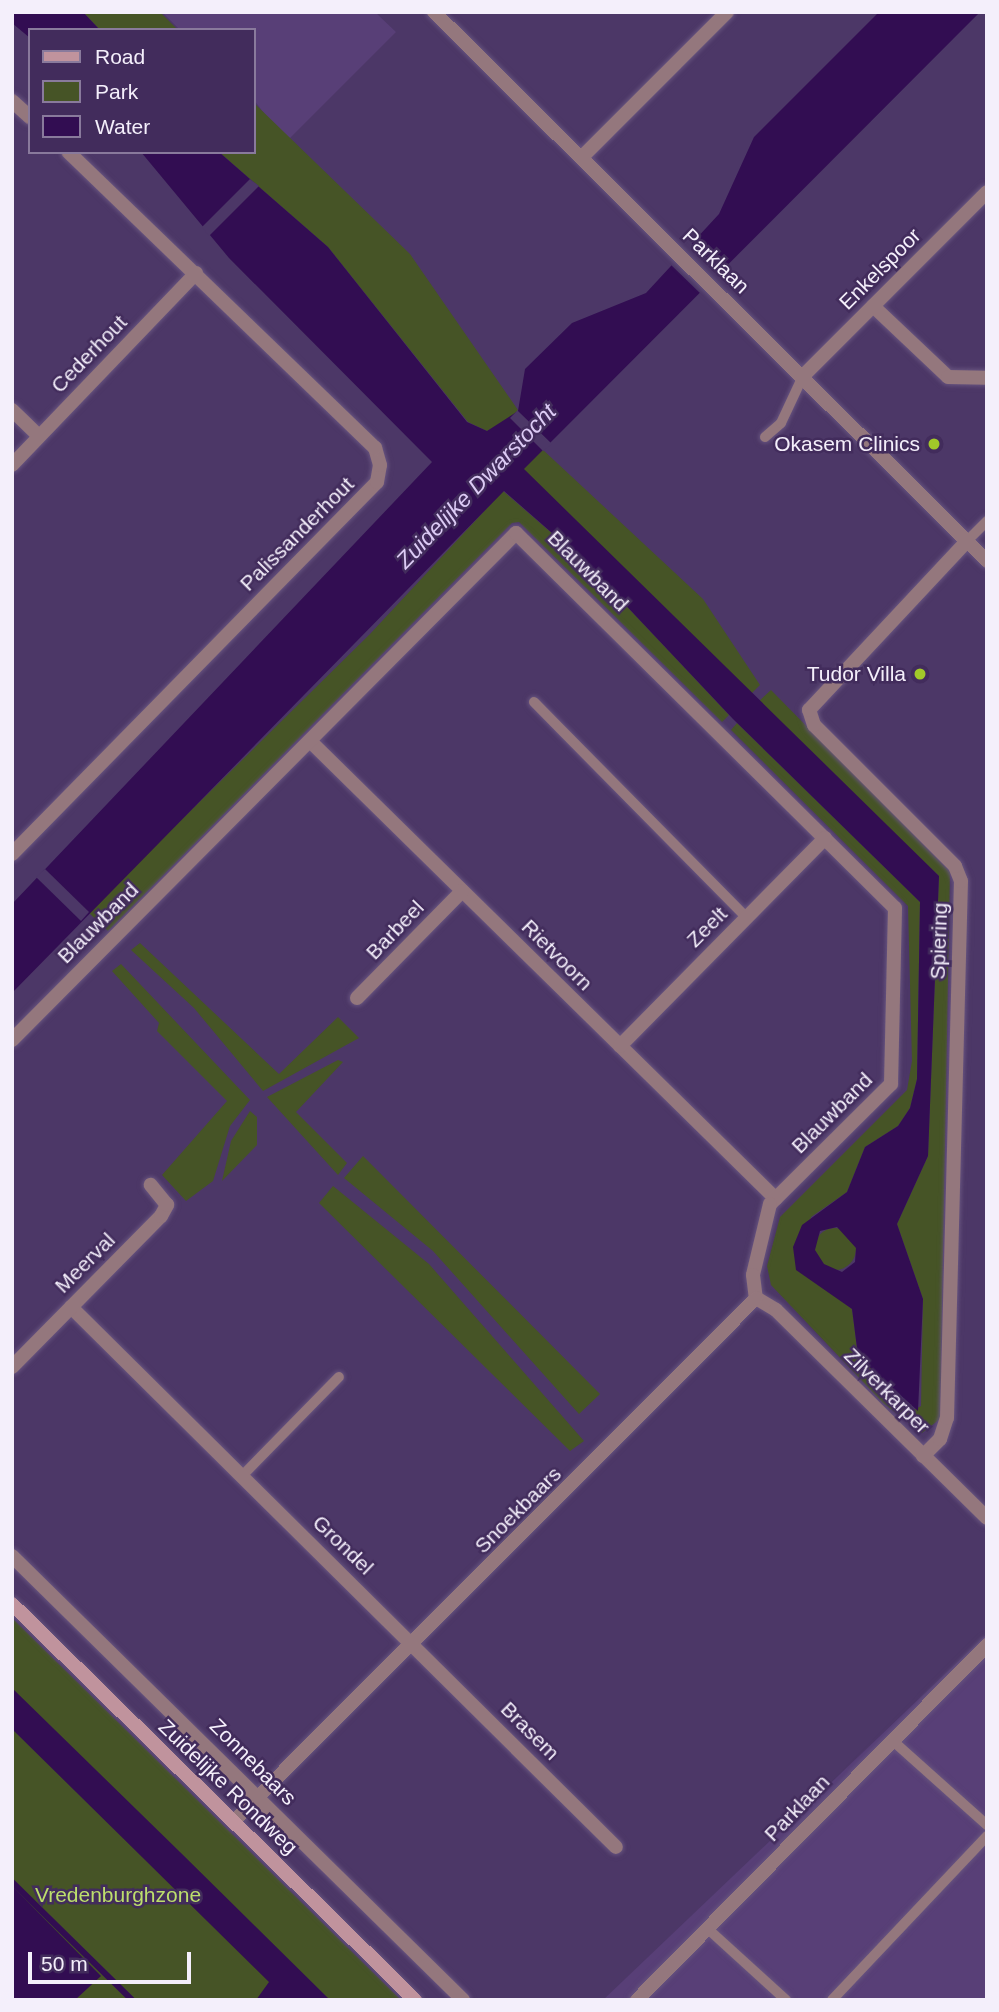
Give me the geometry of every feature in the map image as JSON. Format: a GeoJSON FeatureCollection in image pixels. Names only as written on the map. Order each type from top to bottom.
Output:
{"type":"FeatureCollection","features":[{"type":"Feature","properties":{"kind":"main road","name":"Zuidelijke Rondweg"},"geometry":{"type":"LineString","coordinates":[[12,1604],[415,2000]]}},
{"type":"Feature","properties":{"kind":"street","name":"Parklaan"},"geometry":{"type":"LineString","coordinates":[[434,12],[987,561]]}},
{"type":"Feature","properties":{"kind":"street"},"geometry":{"type":"LineString","coordinates":[[582,157],[727,12]]}},
{"type":"Feature","properties":{"kind":"street"},"geometry":{"type":"LineString","coordinates":[[12,101],[28,115]]}},
{"type":"Feature","properties":{"kind":"street","name":"Palissanderhout"},"geometry":{"type":"LineString","coordinates":[[12,854],[377,482],[375,448],[197,272],[70,154]]}},
{"type":"Feature","properties":{"kind":"street","name":"Enkelspoor"},"geometry":{"type":"LineString","coordinates":[[803,376],[987,192]]}},
{"type":"Feature","properties":{"kind":"street","name":"Cederhout"},"geometry":{"type":"LineString","coordinates":[[12,465],[197,272]]}},
{"type":"Feature","properties":{"kind":"street"},"geometry":{"type":"LineString","coordinates":[[873,306],[948,377],[987,378]]}},
{"type":"Feature","properties":{"kind":"street"},"geometry":{"type":"LineString","coordinates":[[12,410],[39,436]]}},
{"type":"Feature","properties":{"kind":"street","name":"Blauwband"},"geometry":{"type":"LineString","coordinates":[[12,1040],[516,533],[895,908],[894,1072],[883,1093],[776,1199]]}},
{"type":"Feature","properties":{"kind":"street","name":"Spiering"},"geometry":{"type":"LineString","coordinates":[[923,1456],[940,1439],[947,1419],[961,881],[955,866],[814,725],[809,710],[967,541]]}},
{"type":"Feature","properties":{"kind":"street","name":"Rietvoorn"},"geometry":{"type":"LineString","coordinates":[[310,741],[776,1199]]}},
{"type":"Feature","properties":{"kind":"street","name":"Zeelt"},"geometry":{"type":"LineString","coordinates":[[620,1046],[825,838]]}},
{"type":"Feature","properties":{"kind":"street","name":"Barbeel"},"geometry":{"type":"LineString","coordinates":[[357,998],[462,891]]}},
{"type":"Feature","properties":{"kind":"street","name":"Meerval"},"geometry":{"type":"LineString","coordinates":[[12,1367],[161,1216],[167,1205],[151,1185]]}},
{"type":"Feature","properties":{"kind":"street"},"geometry":{"type":"LineString","coordinates":[[756,1298],[753,1275],[765,1218],[776,1199]]}},
{"type":"Feature","properties":{"kind":"street","name":"Zilverkarper"},"geometry":{"type":"LineString","coordinates":[[756,1298],[776,1310],[987,1518]]}},
{"type":"Feature","properties":{"kind":"street","name":"Snoekbaars"},"geometry":{"type":"LineString","coordinates":[[233,1822],[414,1645],[756,1298]]}},
{"type":"Feature","properties":{"kind":"street","name":"Grondel"},"geometry":{"type":"LineString","coordinates":[[71,1307],[414,1645]]}},
{"type":"Feature","properties":{"kind":"street","name":"Zonnebaars"},"geometry":{"type":"LineString","coordinates":[[12,1556],[463,2000]]}},
{"type":"Feature","properties":{"kind":"street","name":"Brasem"},"geometry":{"type":"LineString","coordinates":[[414,1645],[616,1847]]}},
{"type":"Feature","properties":{"kind":"street","name":"Parklaan"},"geometry":{"type":"LineString","coordinates":[[637,2000],[987,1645]]}},
{"type":"Feature","properties":{"kind":"lane"},"geometry":{"type":"LineString","coordinates":[[765,437],[781,423],[803,376]]}},
{"type":"Feature","properties":{"kind":"lane"},"geometry":{"type":"LineString","coordinates":[[967,541],[987,522]]}},
{"type":"Feature","properties":{"kind":"lane"},"geometry":{"type":"LineString","coordinates":[[534,702],[747,918]]}},
{"type":"Feature","properties":{"kind":"lane"},"geometry":{"type":"LineString","coordinates":[[243,1475],[339,1377]]}},
{"type":"Feature","properties":{"kind":"lane"},"geometry":{"type":"LineString","coordinates":[[893,1741],[987,1825]]}},
{"type":"Feature","properties":{"kind":"lane"},"geometry":{"type":"LineString","coordinates":[[832,2000],[987,1836]]}},
{"type":"Feature","properties":{"kind":"lane"},"geometry":{"type":"LineString","coordinates":[[709,1929],[786,2000]]}},
{"type":"Feature","properties":{"kind":"shaded area"},"geometry":{"type":"Polygon","coordinates":[[[162,12],[375,12],[396,32],[286,142],[256,103],[256,28],[178,28],[162,12]]]}},
{"type":"Feature","properties":{"kind":"shaded area"},"geometry":{"type":"Polygon","coordinates":[[[987,1634],[987,2000],[603,2000],[987,1634]]]}},
{"type":"Feature","properties":{"kind":"green space"},"geometry":{"type":"Polygon","coordinates":[[[83,12],[160,12],[176,28],[98,28],[83,12]]]}},
{"type":"Feature","properties":{"kind":"green space"},"geometry":{"type":"Polygon","coordinates":[[[256,105],[410,254],[518,410],[510,419],[487,431],[468,422],[328,247],[221,154],[256,154],[256,105]]]}},
{"type":"Feature","properties":{"kind":"green space"},"geometry":{"type":"Polygon","coordinates":[[[541,448],[703,599],[760,685],[750,695],[523,469],[541,448]]]}},
{"type":"Feature","properties":{"kind":"green space"},"geometry":{"type":"Polygon","coordinates":[[[503,491],[584,561],[729,715],[722,722],[519,522],[512,523],[108,931],[88,912],[370,634],[503,491]]]}},
{"type":"Feature","properties":{"kind":"green space"},"geometry":{"type":"Polygon","coordinates":[[[771,690],[950,872],[940,1419],[922,1433],[883,1403],[771,1285],[767,1266],[780,1217],[907,1090],[912,1061],[908,906],[731,730],[737,723],[920,902],[917,1079],[910,1108],[898,1126],[865,1147],[847,1192],[811,1217],[805,1273],[852,1309],[857,1348],[912,1411],[921,1406],[923,1299],[897,1224],[928,1156],[939,876],[757,703],[771,690]]]}},
{"type":"Feature","properties":{"kind":"green space"},"geometry":{"type":"Polygon","coordinates":[[[140,943],[279,1074],[338,1017],[359,1038],[263,1091],[194,1008],[131,950],[140,943]]]}},
{"type":"Feature","properties":{"kind":"green space"},"geometry":{"type":"Polygon","coordinates":[[[121,964],[250,1100],[230,1126],[213,1181],[186,1201],[162,1175],[227,1101],[157,1031],[159,1023],[112,971],[121,964]]]}},
{"type":"Feature","properties":{"kind":"green space"},"geometry":{"type":"Polygon","coordinates":[[[338,1060],[343,1062],[296,1112],[347,1163],[338,1175],[267,1097],[338,1060]]]}},
{"type":"Feature","properties":{"kind":"green space"},"geometry":{"type":"Polygon","coordinates":[[[250,1111],[257,1117],[257,1145],[222,1181],[231,1141],[250,1111]]]}},
{"type":"Feature","properties":{"kind":"green space"},"geometry":{"type":"Polygon","coordinates":[[[363,1156],[600,1394],[579,1414],[433,1251],[344,1178],[363,1156]]]}},
{"type":"Feature","properties":{"kind":"green space"},"geometry":{"type":"Polygon","coordinates":[[[333,1186],[429,1264],[584,1441],[570,1451],[319,1203],[333,1186]]]}},
{"type":"Feature","properties":{"kind":"green space"},"geometry":{"type":"Polygon","coordinates":[[[835,1228],[850,1234],[856,1249],[850,1264],[835,1270],[820,1264],[814,1249],[820,1234],[835,1228]]]}},
{"type":"Feature","properties":{"kind":"green space","name":"Vredenburghzone"},"geometry":{"type":"Polygon","coordinates":[[[12,1618],[401,2000],[12,2000],[12,1618]]]}},
{"type":"Feature","properties":{"kind":"water"},"geometry":{"type":"Polygon","coordinates":[[[12,12],[83,12],[98,28],[28,28],[28,36],[12,23],[12,12]]]}},
{"type":"Feature","properties":{"kind":"water","name":"Zuidelijke Dwarstocht"},"geometry":{"type":"Polygon","coordinates":[[[879,12],[980,12],[524,469],[939,876],[928,1156],[897,1224],[923,1299],[918,1411],[867,1365],[857,1348],[852,1309],[796,1270],[793,1247],[802,1225],[847,1192],[865,1147],[898,1126],[910,1108],[917,1079],[920,902],[733,719],[584,561],[504,491],[12,993],[12,904],[432,462],[229,258],[143,154],[221,154],[328,247],[467,422],[487,431],[518,411],[525,369],[572,323],[646,293],[719,214],[754,137],[879,12]],[[837,1227],[820,1231],[815,1250],[824,1264],[842,1272],[855,1262],[856,1248],[837,1227]]]}},
{"type":"Feature","properties":{"kind":"water"},"geometry":{"type":"Polygon","coordinates":[[[12,1688],[330,2000],[256,2000],[269,1982],[12,1729],[12,1688]]]}},
{"type":"Feature","properties":{"kind":"water"},"geometry":{"type":"Polygon","coordinates":[[[12,1886],[101,1976],[75,2000],[12,2000],[12,1886]]]}},
{"type":"Feature","properties":{"kind":"pier"},"geometry":{"type":"Polygon","coordinates":[[[250,179],[259,186],[209,236],[202,227],[250,179]]]}},
{"type":"Feature","properties":{"kind":"pier"},"geometry":{"type":"Polygon","coordinates":[[[689,241],[724,275],[703,296],[669,263],[689,241]]]}},
{"type":"Feature","properties":{"kind":"pier"},"geometry":{"type":"Polygon","coordinates":[[[518,410],[552,444],[543,451],[510,418],[518,410]]]}},
{"type":"Feature","properties":{"kind":"pier"},"geometry":{"type":"Polygon","coordinates":[[[45,869],[89,912],[81,921],[36,877],[45,869]]]}},
{"type":"Feature","properties":{"kind":"waterway"},"geometry":{"type":"LineString","coordinates":[[12,1882],[132,2000]]}},
{"type":"Feature","properties":{"kind":"place","name":"Okasem Clinics"},"geometry":{"type":"Point","coordinates":[934,444]}},
{"type":"Feature","properties":{"kind":"place","name":"Tudor Villa"},"geometry":{"type":"Point","coordinates":[920,674]}}]}
